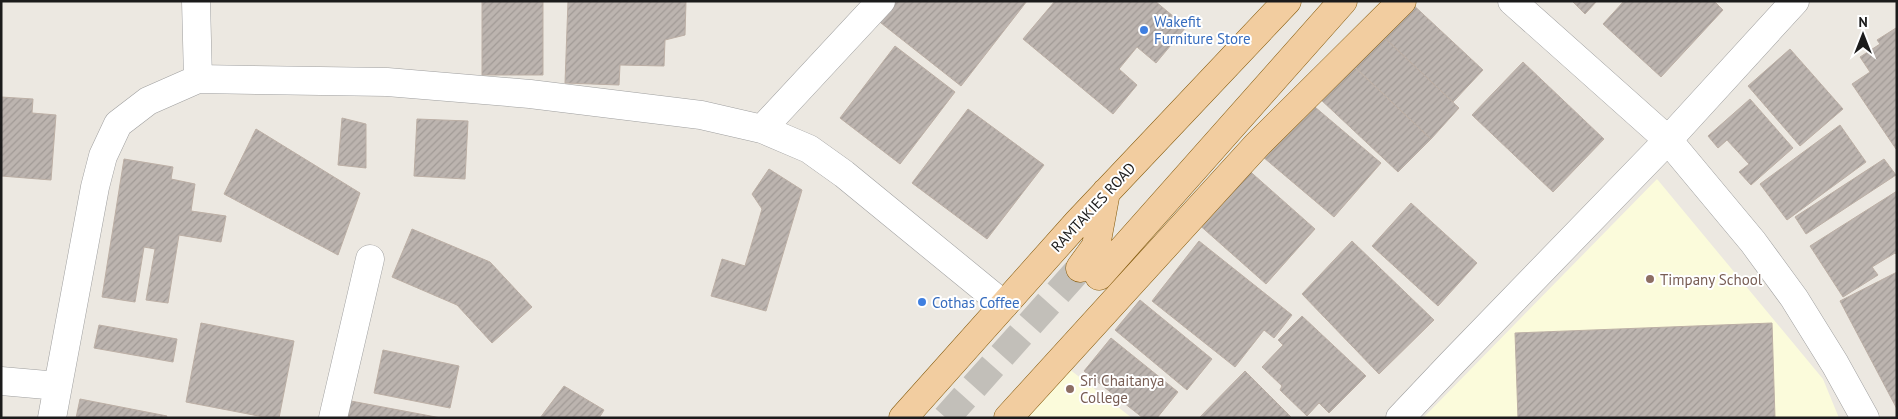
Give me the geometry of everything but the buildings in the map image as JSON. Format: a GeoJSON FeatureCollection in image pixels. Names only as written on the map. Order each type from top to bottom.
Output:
{"type":"FeatureCollection","features":[{"type":"Feature","properties":{"kind":"main road","name":"RAMTAKIES ROAD"},"geometry":{"type":"LineString","coordinates":[[903,418],[1106,192],[1287,1]]}},
{"type":"Feature","properties":{"kind":"main road"},"geometry":{"type":"LineString","coordinates":[[1106,192],[1089,272],[1135,236],[1343,1]]}},
{"type":"Feature","properties":{"kind":"main road"},"geometry":{"type":"LineString","coordinates":[[1008,418],[1156,253],[1257,145],[1402,1]]}},
{"type":"Feature","properties":{"kind":"main road"},"geometry":{"type":"LineString","coordinates":[[1135,236],[1156,253]]}},
{"type":"Feature","properties":{"kind":"street"},"geometry":{"type":"LineString","coordinates":[[196,1],[198,79]]}},
{"type":"Feature","properties":{"kind":"street"},"geometry":{"type":"LineString","coordinates":[[762,129],[881,1]]}},
{"type":"Feature","properties":{"kind":"street"},"geometry":{"type":"LineString","coordinates":[[1512,1],[1668,140],[1753,242],[1794,298],[1835,364],[1865,418]]}},
{"type":"Feature","properties":{"kind":"street"},"geometry":{"type":"LineString","coordinates":[[1400,418],[1668,140],[1795,1]]}},
{"type":"Feature","properties":{"kind":"street"},"geometry":{"type":"LineString","coordinates":[[52,418],[95,187],[103,156],[118,124],[148,102],[198,79],[387,82],[530,94],[701,115],[762,129],[809,149],[844,174],[1004,305]]}},
{"type":"Feature","properties":{"kind":"street"},"geometry":{"type":"LineString","coordinates":[[333,418],[370,259]]}},
{"type":"Feature","properties":{"kind":"street"},"geometry":{"type":"LineString","coordinates":[[1,380],[58,386]]}},
{"type":"Feature","properties":{"kind":"shaded area","name":"Timpany School"},"geometry":{"type":"Polygon","coordinates":[[[1657,179],[1823,379],[1839,418],[1423,418],[1657,179]]]}},
{"type":"Feature","properties":{"kind":"shaded area","name":"Sri Chaitanya College"},"geometry":{"type":"Polygon","coordinates":[[[1064,365],[1132,418],[1033,418],[1026,413],[1064,365]]]}},
{"type":"Feature","properties":{"kind":"tunnel"},"geometry":{"type":"LineString","coordinates":[[946,418],[1080,268]]}},
{"type":"Feature","properties":{"kind":"place","name":"Wakefit Furniture Store"},"geometry":{"type":"Point","coordinates":[1144,30]}},
{"type":"Feature","properties":{"kind":"place","name":"Timpany School"},"geometry":{"type":"Point","coordinates":[1650,279]}},
{"type":"Feature","properties":{"kind":"place","name":"Cothas Coffee"},"geometry":{"type":"Point","coordinates":[922,302]}},
{"type":"Feature","properties":{"kind":"place","name":"Sri Chaitanya College"},"geometry":{"type":"Point","coordinates":[1070,389]}}]}
